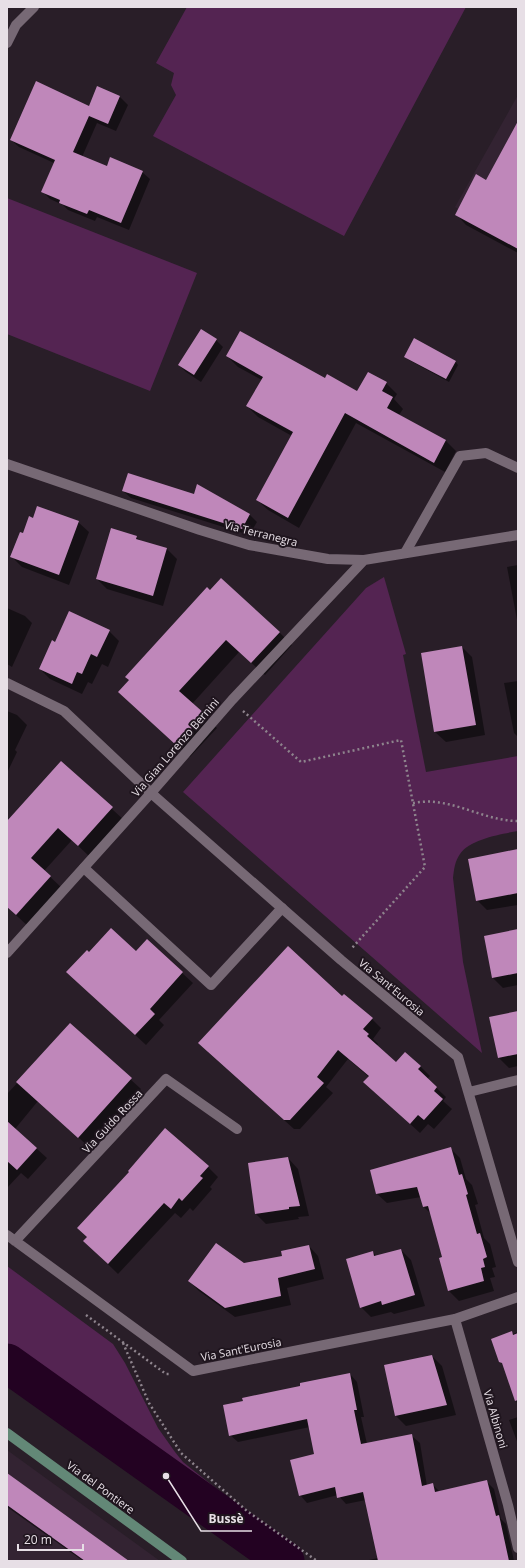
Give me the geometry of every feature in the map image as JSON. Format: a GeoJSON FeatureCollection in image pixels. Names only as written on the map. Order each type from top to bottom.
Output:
{"type":"FeatureCollection","features":[{"type":"Feature","properties":{"kind":"main road","name":"Via del Pontiere"},"geometry":{"type":"LineString","coordinates":[[7,1433],[182,1561]]}},
{"type":"Feature","properties":{"kind":"street"},"geometry":{"type":"LineString","coordinates":[[7,43],[12,23],[34,7]]}},
{"type":"Feature","properties":{"kind":"street"},"geometry":{"type":"LineString","coordinates":[[405,553],[460,456],[486,453],[518,468]]}},
{"type":"Feature","properties":{"kind":"street","name":"Via Terranegra"},"geometry":{"type":"LineString","coordinates":[[7,464],[200,530],[249,545],[328,560],[364,560],[518,535]]}},
{"type":"Feature","properties":{"kind":"street","name":"Via Gian Lorenzo Bernini"},"geometry":{"type":"LineString","coordinates":[[7,953],[151,793],[232,700],[364,560]]}},
{"type":"Feature","properties":{"kind":"street","name":"Via Sant'Eurosia"},"geometry":{"type":"LineString","coordinates":[[7,683],[64,711],[151,793],[341,960],[458,1057],[518,1262]]}},
{"type":"Feature","properties":{"kind":"street"},"geometry":{"type":"LineString","coordinates":[[84,868],[211,985],[282,908]]}},
{"type":"Feature","properties":{"kind":"street","name":"Via Guido Rossa"},"geometry":{"type":"LineString","coordinates":[[11,1238],[166,1079],[237,1129]]}},
{"type":"Feature","properties":{"kind":"street"},"geometry":{"type":"LineString","coordinates":[[469,1092],[518,1080]]}},
{"type":"Feature","properties":{"kind":"street","name":"Via Sant'Eurosia"},"geometry":{"type":"LineString","coordinates":[[11,1238],[193,1371],[455,1319],[518,1297]]}},
{"type":"Feature","properties":{"kind":"street","name":"Via Albinoni"},"geometry":{"type":"LineString","coordinates":[[455,1319],[508,1505],[518,1548]]}},
{"type":"Feature","properties":{"kind":"path"},"geometry":{"type":"LineString","coordinates":[[232,700],[301,762],[401,740],[425,868],[341,960]]}},
{"type":"Feature","properties":{"kind":"path"},"geometry":{"type":"LineString","coordinates":[[413,803],[434,802],[452,805],[491,818],[518,821]]}},
{"type":"Feature","properties":{"kind":"path"},"geometry":{"type":"LineString","coordinates":[[123,1343],[149,1404],[181,1453],[247,1511],[317,1561]]}},
{"type":"Feature","properties":{"kind":"shaded area"},"geometry":{"type":"Polygon","coordinates":[[[187,7],[466,7],[344,236],[153,136],[176,95],[171,85],[174,73],[156,63],[187,7]]]}},
{"type":"Feature","properties":{"kind":"shaded area"},"geometry":{"type":"Polygon","coordinates":[[[518,95],[518,245],[455,207],[518,95]]]}},
{"type":"Feature","properties":{"kind":"shaded area"},"geometry":{"type":"Polygon","coordinates":[[[7,198],[197,273],[150,391],[7,334],[7,198]]]}},
{"type":"Feature","properties":{"kind":"shaded area"},"geometry":{"type":"Polygon","coordinates":[[[384,577],[406,654],[403,655],[426,772],[518,756],[518,831],[487,838],[471,844],[458,857],[453,875],[463,962],[482,1053],[183,792],[366,588],[384,577]]]}},
{"type":"Feature","properties":{"kind":"shaded area"},"geometry":{"type":"Polygon","coordinates":[[[7,1266],[113,1344],[125,1363],[158,1428],[175,1452],[183,1462],[213,1486],[240,1516],[157,1456],[7,1343],[7,1266]]]}},
{"type":"Feature","properties":{"kind":"shaded area"},"geometry":{"type":"Polygon","coordinates":[[[7,1450],[160,1561],[7,1561],[7,1450]]]}},
{"type":"Feature","properties":{"kind":"building"},"geometry":{"type":"Polygon","coordinates":[[[36,81],[89,106],[97,86],[120,96],[108,124],[89,116],[73,152],[107,166],[110,157],[143,171],[121,223],[89,210],[87,214],[59,203],[60,200],[41,192],[55,160],[10,140],[36,81]]]}},
{"type":"Feature","properties":{"kind":"building"},"geometry":{"type":"Polygon","coordinates":[[[518,121],[518,249],[455,215],[476,174],[486,180],[518,121]]]}},
{"type":"Feature","properties":{"kind":"building"},"geometry":{"type":"Polygon","coordinates":[[[201,329],[217,339],[194,375],[178,365],[201,329]]]}},
{"type":"Feature","properties":{"kind":"building"},"geometry":{"type":"Polygon","coordinates":[[[240,331],[325,378],[327,374],[357,391],[368,372],[387,382],[382,391],[393,397],[387,408],[446,440],[434,463],[345,413],[288,518],[256,500],[293,432],[246,406],[263,377],[226,356],[240,331]]]}},
{"type":"Feature","properties":{"kind":"building"},"geometry":{"type":"Polygon","coordinates":[[[414,338],[456,361],[446,379],[404,357],[414,338]]]}},
{"type":"Feature","properties":{"kind":"building"},"geometry":{"type":"Polygon","coordinates":[[[128,473],[194,494],[197,484],[250,514],[242,529],[122,491],[128,473]]]}},
{"type":"Feature","properties":{"kind":"building"},"geometry":{"type":"Polygon","coordinates":[[[37,506],[79,521],[59,575],[10,557],[20,532],[23,533],[29,516],[33,518],[37,506]]]}},
{"type":"Feature","properties":{"kind":"building"},"geometry":{"type":"Polygon","coordinates":[[[111,528],[137,536],[136,539],[167,548],[153,596],[96,579],[111,528]]]}},
{"type":"Feature","properties":{"kind":"building"},"geometry":{"type":"Polygon","coordinates":[[[221,578],[280,632],[251,663],[226,640],[179,691],[205,714],[176,745],[118,692],[129,680],[125,677],[207,587],[210,590],[221,578]]]}},
{"type":"Feature","properties":{"kind":"building"},"geometry":{"type":"Polygon","coordinates":[[[69,611],[110,630],[97,657],[91,654],[82,674],[77,672],[72,684],[39,669],[52,640],[55,642],[69,611]]]}},
{"type":"Feature","properties":{"kind":"building"},"geometry":{"type":"Polygon","coordinates":[[[462,646],[476,725],[434,732],[421,653],[462,646]]]}},
{"type":"Feature","properties":{"kind":"building"},"geometry":{"type":"Polygon","coordinates":[[[61,761],[113,807],[78,846],[58,828],[31,858],[51,876],[16,915],[7,907],[7,821],[61,761]]]}},
{"type":"Feature","properties":{"kind":"building"},"geometry":{"type":"Polygon","coordinates":[[[518,849],[518,893],[476,901],[468,859],[518,849]]]}},
{"type":"Feature","properties":{"kind":"building"},"geometry":{"type":"Polygon","coordinates":[[[111,928],[136,951],[147,939],[183,972],[150,1009],[155,1014],[135,1035],[66,972],[87,950],[89,952],[111,928]]]}},
{"type":"Feature","properties":{"kind":"building"},"geometry":{"type":"Polygon","coordinates":[[[518,929],[518,973],[492,978],[484,936],[518,929]]]}},
{"type":"Feature","properties":{"kind":"building"},"geometry":{"type":"Polygon","coordinates":[[[288,946],[342,996],[344,994],[373,1018],[363,1029],[369,1034],[367,1036],[396,1062],[405,1052],[421,1066],[418,1069],[437,1087],[434,1091],[443,1099],[424,1120],[418,1115],[410,1124],[363,1082],[369,1076],[338,1050],[317,1077],[324,1083],[290,1120],[284,1120],[198,1043],[288,946]]]}},
{"type":"Feature","properties":{"kind":"building"},"geometry":{"type":"Polygon","coordinates":[[[518,1011],[518,1054],[498,1058],[489,1017],[518,1011]]]}},
{"type":"Feature","properties":{"kind":"building"},"geometry":{"type":"Polygon","coordinates":[[[70,1023],[132,1078],[78,1138],[16,1082],[70,1023]]]}},
{"type":"Feature","properties":{"kind":"building"},"geometry":{"type":"Polygon","coordinates":[[[7,1121],[37,1148],[17,1170],[7,1161],[7,1121]]]}},
{"type":"Feature","properties":{"kind":"building"},"geometry":{"type":"Polygon","coordinates":[[[165,1128],[209,1166],[200,1176],[203,1178],[182,1201],[179,1198],[171,1209],[164,1203],[108,1264],[83,1241],[87,1237],[77,1228],[129,1172],[128,1171],[165,1128]]]}},
{"type":"Feature","properties":{"kind":"building"},"geometry":{"type":"Polygon","coordinates":[[[451,1147],[459,1175],[462,1174],[468,1194],[466,1195],[477,1234],[480,1233],[487,1257],[483,1259],[485,1267],[481,1268],[484,1281],[448,1291],[439,1258],[442,1257],[428,1206],[423,1207],[417,1187],[376,1194],[370,1170],[451,1147]]]}},
{"type":"Feature","properties":{"kind":"building"},"geometry":{"type":"Polygon","coordinates":[[[288,1157],[300,1206],[255,1214],[248,1163],[288,1157]]]}},
{"type":"Feature","properties":{"kind":"building"},"geometry":{"type":"Polygon","coordinates":[[[216,1243],[244,1263],[282,1256],[281,1251],[309,1245],[315,1269],[278,1278],[281,1296],[225,1308],[188,1281],[216,1243]]]}},
{"type":"Feature","properties":{"kind":"building"},"geometry":{"type":"Polygon","coordinates":[[[401,1249],[415,1295],[382,1305],[381,1301],[360,1308],[346,1259],[373,1251],[374,1256],[401,1249]]]}},
{"type":"Feature","properties":{"kind":"building"},"geometry":{"type":"Polygon","coordinates":[[[512,1331],[513,1335],[518,1333],[518,1400],[515,1401],[502,1363],[499,1362],[491,1339],[512,1331]]]}},
{"type":"Feature","properties":{"kind":"building"},"geometry":{"type":"Polygon","coordinates":[[[432,1355],[447,1405],[395,1416],[384,1365],[432,1355]]]}},
{"type":"Feature","properties":{"kind":"building"},"geometry":{"type":"Polygon","coordinates":[[[350,1373],[357,1410],[354,1410],[361,1444],[412,1434],[422,1486],[433,1483],[435,1492],[487,1480],[496,1516],[499,1515],[509,1561],[378,1561],[363,1492],[337,1498],[335,1487],[299,1496],[290,1460],[314,1454],[307,1419],[229,1436],[223,1405],[243,1401],[242,1398],[300,1386],[300,1383],[350,1373]]]}},
{"type":"Feature","properties":{"kind":"building"},"geometry":{"type":"Polygon","coordinates":[[[7,1473],[129,1561],[85,1561],[7,1505],[7,1473]]]}},
{"type":"Feature","properties":{"kind":"waterway"},"geometry":{"type":"LineString","coordinates":[[7,1363],[285,1561]]}},
{"type":"Feature","properties":{"kind":"place","name":"Bussè"},"geometry":{"type":"Point","coordinates":[166,1476]}}]}
